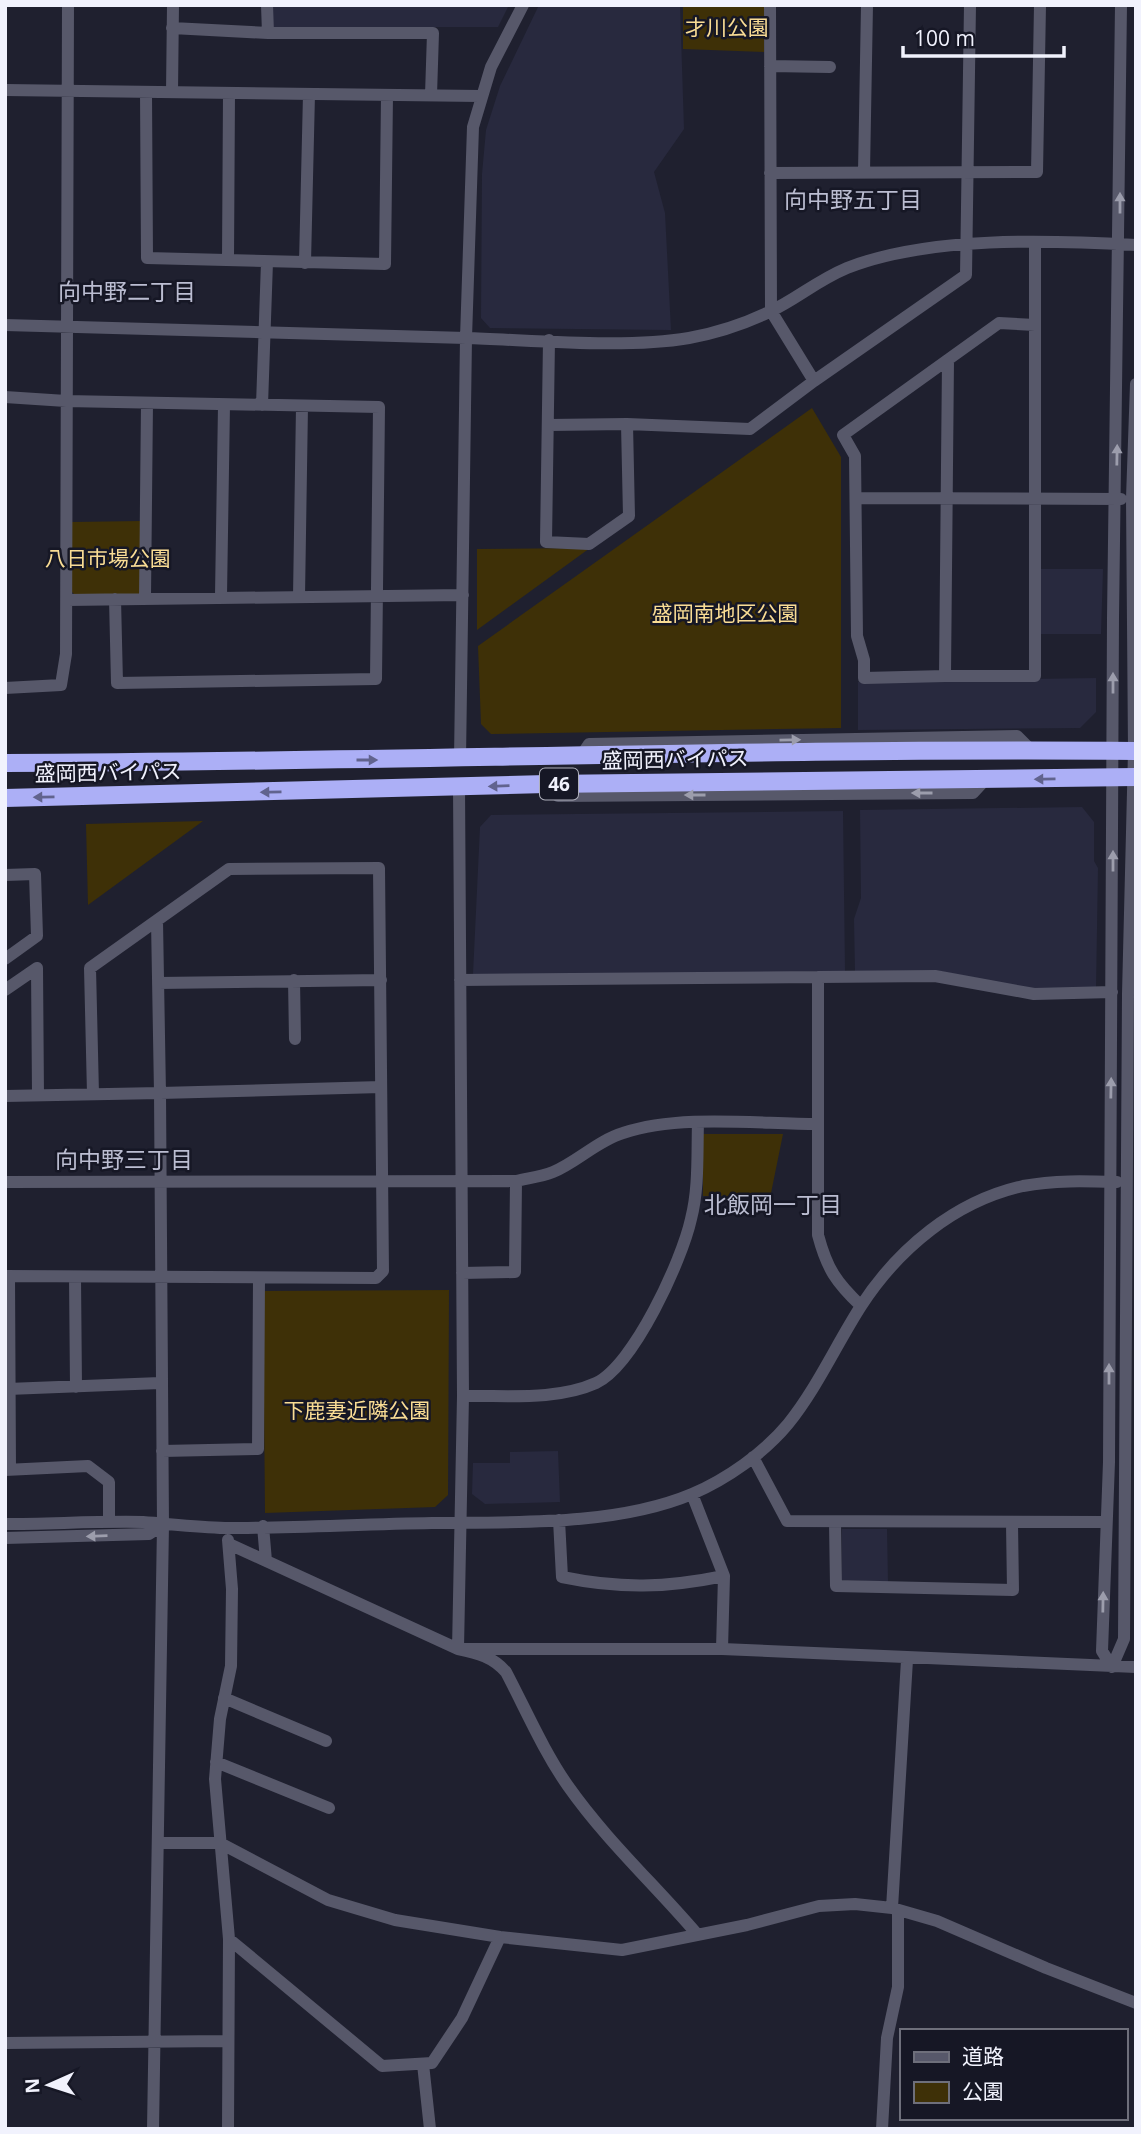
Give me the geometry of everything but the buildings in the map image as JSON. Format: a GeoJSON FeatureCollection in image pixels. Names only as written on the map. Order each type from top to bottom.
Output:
{"type":"FeatureCollection","features":[{"type":"Feature","properties":{"kind":"highway","name":"盛岡西バイパス"},"geometry":{"type":"LineString","coordinates":[[5,763],[460,759],[1030,749],[1135,751]]}},
{"type":"Feature","properties":{"kind":"highway","name":"盛岡西バイパス"},"geometry":{"type":"LineString","coordinates":[[5,798],[546,784],[1135,777]]}},
{"type":"Feature","properties":{"kind":"street"},"geometry":{"type":"LineString","coordinates":[[5,688],[61,685],[66,654],[68,5]]}},
{"type":"Feature","properties":{"kind":"street"},"geometry":{"type":"LineString","coordinates":[[172,92],[173,5]]}},
{"type":"Feature","properties":{"kind":"street"},"geometry":{"type":"LineString","coordinates":[[267,5],[268,33]]}},
{"type":"Feature","properties":{"kind":"street"},"geometry":{"type":"LineString","coordinates":[[460,759],[470,158],[480,96],[523,5]]}},
{"type":"Feature","properties":{"kind":"street"},"geometry":{"type":"LineString","coordinates":[[770,5],[771,311],[814,381]]}},
{"type":"Feature","properties":{"kind":"street"},"geometry":{"type":"LineString","coordinates":[[864,173],[867,5]]}},
{"type":"Feature","properties":{"kind":"street"},"geometry":{"type":"LineString","coordinates":[[548,425],[627,424],[750,429],[966,275],[970,5]]}},
{"type":"Feature","properties":{"kind":"street"},"geometry":{"type":"LineString","coordinates":[[770,173],[1037,172],[1040,5]]}},
{"type":"Feature","properties":{"kind":"street"},"geometry":{"type":"LineString","coordinates":[[1112,1667],[1101,1651],[1109,1462],[1121,5]]}},
{"type":"Feature","properties":{"kind":"street"},"geometry":{"type":"LineString","coordinates":[[172,29],[268,33],[433,33],[430,95]]}},
{"type":"Feature","properties":{"kind":"street"},"geometry":{"type":"LineString","coordinates":[[770,66],[831,67]]}},
{"type":"Feature","properties":{"kind":"street"},"geometry":{"type":"LineString","coordinates":[[5,90],[480,96]]}},
{"type":"Feature","properties":{"kind":"street"},"geometry":{"type":"LineString","coordinates":[[146,92],[147,258],[385,264],[387,95]]}},
{"type":"Feature","properties":{"kind":"street"},"geometry":{"type":"LineString","coordinates":[[228,260],[229,93]]}},
{"type":"Feature","properties":{"kind":"street"},"geometry":{"type":"LineString","coordinates":[[305,263],[309,94]]}},
{"type":"Feature","properties":{"kind":"street"},"geometry":{"type":"LineString","coordinates":[[5,325],[265,334],[654,342],[688,338],[737,325],[771,311],[815,282],[884,255],[965,244],[1136,245]]}},
{"type":"Feature","properties":{"kind":"street"},"geometry":{"type":"LineString","coordinates":[[1035,244],[1036,500],[1035,676],[864,678],[864,660],[857,636],[855,456],[844,435],[999,323],[1035,325]]}},
{"type":"Feature","properties":{"kind":"street"},"geometry":{"type":"LineString","coordinates":[[262,405],[267,262]]}},
{"type":"Feature","properties":{"kind":"street"},"geometry":{"type":"LineString","coordinates":[[549,340],[546,542],[589,544],[629,516],[627,424]]}},
{"type":"Feature","properties":{"kind":"street"},"geometry":{"type":"LineString","coordinates":[[945,676],[948,360]]}},
{"type":"Feature","properties":{"kind":"street"},"geometry":{"type":"LineString","coordinates":[[1112,1667],[1124,1639],[1132,1182],[1136,384]]}},
{"type":"Feature","properties":{"kind":"street"},"geometry":{"type":"LineString","coordinates":[[5,397],[66,401],[379,407],[376,679],[117,683],[115,599]]}},
{"type":"Feature","properties":{"kind":"street"},"geometry":{"type":"LineString","coordinates":[[145,598],[147,403]]}},
{"type":"Feature","properties":{"kind":"street"},"geometry":{"type":"LineString","coordinates":[[221,596],[225,405]]}},
{"type":"Feature","properties":{"kind":"street"},"geometry":{"type":"LineString","coordinates":[[299,597],[302,406]]}},
{"type":"Feature","properties":{"kind":"street"},"geometry":{"type":"LineString","coordinates":[[856,498],[1036,500],[1134,497]]}},
{"type":"Feature","properties":{"kind":"street"},"geometry":{"type":"LineString","coordinates":[[67,600],[463,595]]}},
{"type":"Feature","properties":{"kind":"street"},"geometry":{"type":"LineString","coordinates":[[458,1649],[463,1396],[459,787]]}},
{"type":"Feature","properties":{"kind":"street"},"geometry":{"type":"LineString","coordinates":[[93,1094],[90,968],[229,869],[379,868],[383,1270],[376,1278],[7,1276],[8,1469],[88,1466],[109,1482],[109,1522]]}},
{"type":"Feature","properties":{"kind":"street"},"geometry":{"type":"LineString","coordinates":[[5,874],[35,874],[37,936],[5,959]]}},
{"type":"Feature","properties":{"kind":"street"},"geometry":{"type":"LineString","coordinates":[[153,2129],[163,1525],[157,921]]}},
{"type":"Feature","properties":{"kind":"street"},"geometry":{"type":"LineString","coordinates":[[5,990],[37,968],[38,1095]]}},
{"type":"Feature","properties":{"kind":"street"},"geometry":{"type":"LineString","coordinates":[[460,980],[935,976],[1034,994],[1112,992]]}},
{"type":"Feature","properties":{"kind":"street"},"geometry":{"type":"LineString","coordinates":[[818,977],[818,1235],[824,1258],[836,1282],[861,1306]]}},
{"type":"Feature","properties":{"kind":"street"},"geometry":{"type":"LineString","coordinates":[[295,980],[295,1039]]}},
{"type":"Feature","properties":{"kind":"street"},"geometry":{"type":"LineString","coordinates":[[158,983],[381,980]]}},
{"type":"Feature","properties":{"kind":"street"},"geometry":{"type":"LineString","coordinates":[[5,1096],[381,1087]]}},
{"type":"Feature","properties":{"kind":"street"},"geometry":{"type":"LineString","coordinates":[[463,1396],[570,1391],[597,1382],[615,1370],[633,1348],[684,1246],[696,1195],[698,1123]]}},
{"type":"Feature","properties":{"kind":"street"},"geometry":{"type":"LineString","coordinates":[[5,1182],[516,1181],[553,1172],[622,1133],[661,1125],[817,1124]]}},
{"type":"Feature","properties":{"kind":"street"},"geometry":{"type":"LineString","coordinates":[[462,1273],[515,1272],[516,1181]]}},
{"type":"Feature","properties":{"kind":"street"},"geometry":{"type":"LineString","coordinates":[[5,1524],[109,1522],[227,1528],[559,1520],[653,1507],[692,1494],[753,1457],[787,1424],[861,1306],[889,1268],[917,1240],[962,1209],[1021,1187],[1053,1181],[1132,1182]]}},
{"type":"Feature","properties":{"kind":"street"},"geometry":{"type":"LineString","coordinates":[[75,1277],[76,1387]]}},
{"type":"Feature","properties":{"kind":"street"},"geometry":{"type":"LineString","coordinates":[[162,1451],[258,1449],[259,1278]]}},
{"type":"Feature","properties":{"kind":"street"},"geometry":{"type":"LineString","coordinates":[[8,1389],[160,1383]]}},
{"type":"Feature","properties":{"kind":"street"},"geometry":{"type":"LineString","coordinates":[[753,1457],[787,1521],[1012,1524],[1106,1522]]}},
{"type":"Feature","properties":{"kind":"street"},"geometry":{"type":"LineString","coordinates":[[692,1494],[724,1576],[722,1649]]}},
{"type":"Feature","properties":{"kind":"street"},"geometry":{"type":"LineString","coordinates":[[559,1520],[562,1577],[603,1586],[673,1586],[724,1576]]}},
{"type":"Feature","properties":{"kind":"street"},"geometry":{"type":"LineString","coordinates":[[835,1522],[836,1586],[1013,1590],[1012,1524]]}},
{"type":"Feature","properties":{"kind":"street"},"geometry":{"type":"LineString","coordinates":[[5,1538],[149,1534],[163,1525]]}},
{"type":"Feature","properties":{"kind":"street"},"geometry":{"type":"LineString","coordinates":[[262,1526],[266,1561]]}},
{"type":"Feature","properties":{"kind":"street"},"geometry":{"type":"LineString","coordinates":[[227,1528],[232,1589],[231,1666],[216,1762],[229,1939],[228,2129]]}},
{"type":"Feature","properties":{"kind":"street"},"geometry":{"type":"LineString","coordinates":[[229,1544],[458,1649],[488,1658],[506,1672],[567,1785],[617,1847],[657,1887],[696,1933]]}},
{"type":"Feature","properties":{"kind":"street"},"geometry":{"type":"LineString","coordinates":[[458,1649],[722,1649],[907,1660],[1136,1667]]}},
{"type":"Feature","properties":{"kind":"street"},"geometry":{"type":"LineString","coordinates":[[882,2129],[887,2038],[898,1987],[895,1909],[907,1660]]}},
{"type":"Feature","properties":{"kind":"street"},"geometry":{"type":"LineString","coordinates":[[224,1698],[326,1741]]}},
{"type":"Feature","properties":{"kind":"street"},"geometry":{"type":"LineString","coordinates":[[216,1762],[329,1808]]}},
{"type":"Feature","properties":{"kind":"street"},"geometry":{"type":"LineString","coordinates":[[158,1843],[220,1843],[328,1900],[395,1920],[500,1937],[622,1950],[696,1933],[747,1925],[819,1906],[855,1904],[895,1909],[937,1921],[1136,2003]]}},
{"type":"Feature","properties":{"kind":"street"},"geometry":{"type":"LineString","coordinates":[[229,1939],[382,2066],[432,2063],[462,2018],[500,1937]]}},
{"type":"Feature","properties":{"kind":"street"},"geometry":{"type":"LineString","coordinates":[[5,2043],[227,2041]]}},
{"type":"Feature","properties":{"kind":"street"},"geometry":{"type":"LineString","coordinates":[[423,2064],[430,2129]]}},
{"type":"Feature","properties":{"kind":"shaded area"},"geometry":{"type":"Polygon","coordinates":[[[273,5],[509,5],[498,27],[272,27],[273,5]]]}},
{"type":"Feature","properties":{"kind":"shaded area"},"geometry":{"type":"Polygon","coordinates":[[[539,5],[680,5],[684,129],[654,172],[665,213],[671,330],[490,328],[481,318],[482,174],[486,130],[500,86],[539,5]]]}},
{"type":"Feature","properties":{"kind":"shaded area"},"geometry":{"type":"Polygon","coordinates":[[[1040,569],[1103,569],[1101,634],[1039,634],[1040,569]]]}},
{"type":"Feature","properties":{"kind":"shaded area"},"geometry":{"type":"Polygon","coordinates":[[[1096,678],[1096,712],[1080,728],[858,730],[858,682],[1096,678]]]}},
{"type":"Feature","properties":{"kind":"shaded area"},"geometry":{"type":"Polygon","coordinates":[[[1082,807],[1094,822],[1094,861],[1098,868],[1096,989],[1036,990],[935,970],[855,972],[854,919],[861,898],[860,810],[1082,807]]]}},
{"type":"Feature","properties":{"kind":"shaded area"},"geometry":{"type":"Polygon","coordinates":[[[843,811],[845,971],[476,977],[473,974],[480,827],[491,815],[843,811]]]}},
{"type":"Feature","properties":{"kind":"shaded area"},"geometry":{"type":"Polygon","coordinates":[[[558,1451],[560,1502],[485,1504],[472,1494],[473,1463],[510,1463],[510,1452],[558,1451]]]}},
{"type":"Feature","properties":{"kind":"shaded area"},"geometry":{"type":"Polygon","coordinates":[[[842,1529],[887,1529],[888,1582],[842,1580],[842,1529]]]}},
{"type":"Feature","properties":{"kind":"green space","name":"才川公園"},"geometry":{"type":"Polygon","coordinates":[[[683,5],[764,5],[764,52],[683,49],[683,5]]]}},
{"type":"Feature","properties":{"kind":"green space","name":"盛岡南地区公園"},"geometry":{"type":"Polygon","coordinates":[[[812,408],[841,457],[841,728],[491,734],[481,724],[478,646],[812,408]]]}},
{"type":"Feature","properties":{"kind":"green space","name":"八日市場公園"},"geometry":{"type":"Polygon","coordinates":[[[142,521],[140,594],[77,597],[72,592],[72,522],[142,521]]]}},
{"type":"Feature","properties":{"kind":"green space"},"geometry":{"type":"Polygon","coordinates":[[[590,548],[477,630],[477,549],[590,548]]]}},
{"type":"Feature","properties":{"kind":"green space"},"geometry":{"type":"Polygon","coordinates":[[[203,821],[88,905],[86,824],[203,821]]]}},
{"type":"Feature","properties":{"kind":"green space"},"geometry":{"type":"Polygon","coordinates":[[[703,1134],[783,1134],[770,1198],[703,1196],[703,1134]]]}},
{"type":"Feature","properties":{"kind":"green space","name":"下鹿妻近隣公園"},"geometry":{"type":"Polygon","coordinates":[[[449,1290],[448,1495],[435,1507],[265,1513],[263,1291],[449,1290]]]}},
{"type":"Feature","properties":{"kind":"district","name":"向中野五丁目"},"geometry":{"type":"Point","coordinates":[853,200]}},
{"type":"Feature","properties":{"kind":"district","name":"向中野二丁目"},"geometry":{"type":"Point","coordinates":[127,292]}},
{"type":"Feature","properties":{"kind":"district","name":"向中野三丁目"},"geometry":{"type":"Point","coordinates":[124,1160]}},
{"type":"Feature","properties":{"kind":"district","name":"北飯岡一丁目"},"geometry":{"type":"Point","coordinates":[773,1205]}}]}
